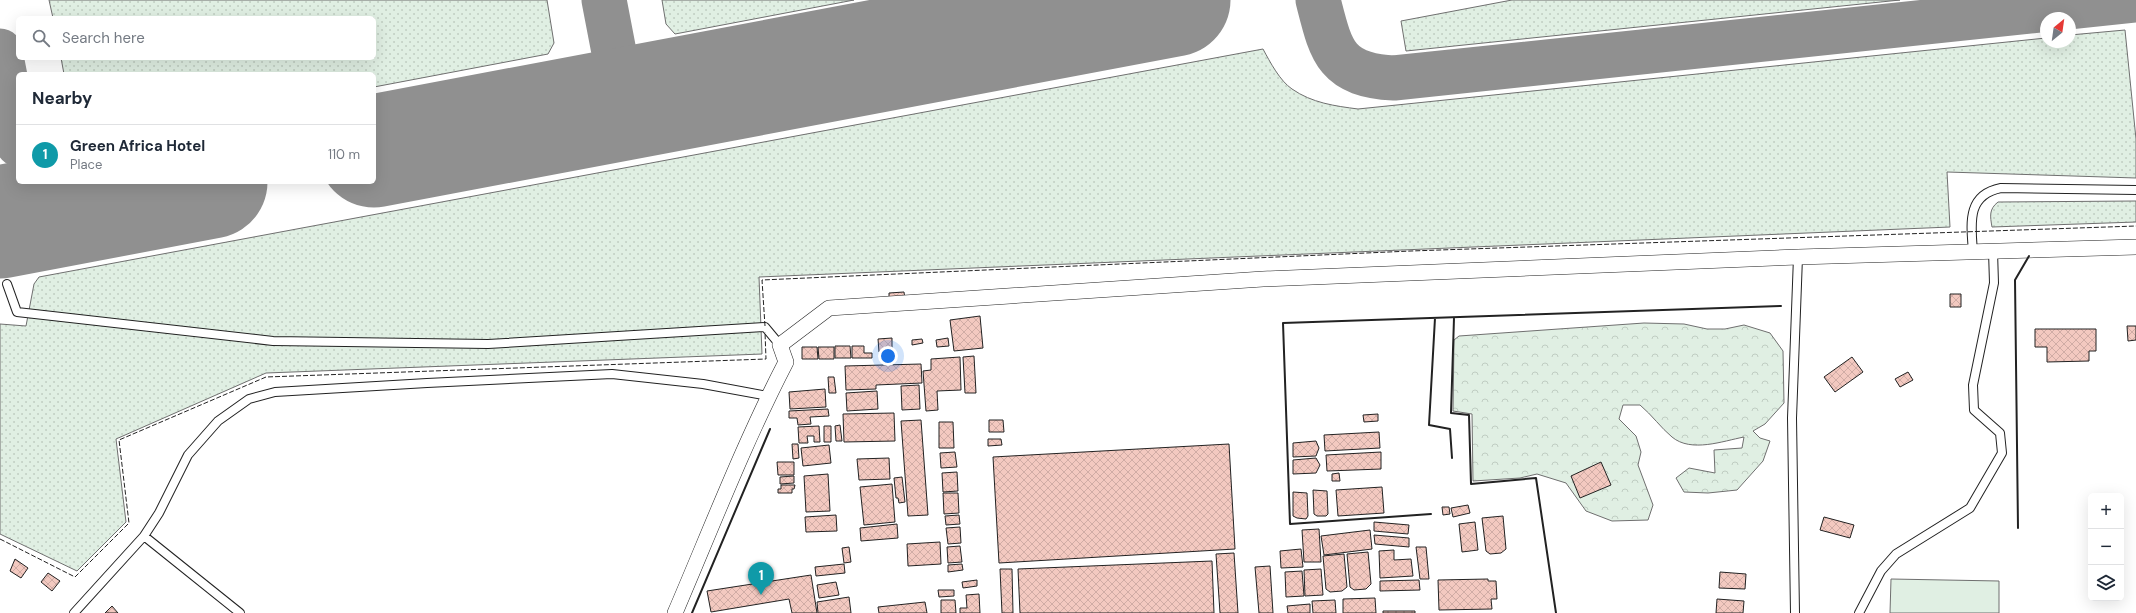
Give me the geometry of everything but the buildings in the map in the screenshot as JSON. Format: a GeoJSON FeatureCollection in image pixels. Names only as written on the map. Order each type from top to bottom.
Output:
{"type":"FeatureCollection","features":[{"type":"Feature","properties":{"kind":"street"},"geometry":{"type":"LineString","coordinates":[[675,613],[768,396],[786,362],[780,346],[829,308],[1263,279],[1798,257],[2136,247]]}},
{"type":"Feature","properties":{"kind":"lane"},"geometry":{"type":"LineString","coordinates":[[1973,252],[1972,219],[1974,206],[1982,196],[1991,190],[2001,188],[2136,190]]}},
{"type":"Feature","properties":{"kind":"lane"},"geometry":{"type":"LineString","coordinates":[[1859,613],[1881,571],[1896,554],[1970,508],[2002,453],[2000,433],[1974,410],[1973,385],[1994,283],[1993,251]]}},
{"type":"Feature","properties":{"kind":"lane"},"geometry":{"type":"LineString","coordinates":[[1795,613],[1792,418],[1798,257]]}},
{"type":"Feature","properties":{"kind":"lane"},"geometry":{"type":"LineString","coordinates":[[7,284],[17,312],[273,342],[488,344],[765,327],[780,346]]}},
{"type":"Feature","properties":{"kind":"lane"},"geometry":{"type":"LineString","coordinates":[[74,613],[144,536],[159,514],[188,455],[218,421],[249,399],[275,392],[612,374],[703,384],[768,396]]}},
{"type":"Feature","properties":{"kind":"lane"},"geometry":{"type":"LineString","coordinates":[[144,536],[240,613]]}},
{"type":"Feature","properties":{"kind":"green space"},"geometry":{"type":"Polygon","coordinates":[[[49,0],[547,0],[554,43],[548,54],[376,87],[376,72],[64,72],[61,60],[376,60],[376,16],[53,16],[49,0]]]}},
{"type":"Feature","properties":{"kind":"green space"},"geometry":{"type":"Polygon","coordinates":[[[662,0],[854,0],[675,34],[666,24],[662,0]]]}},
{"type":"Feature","properties":{"kind":"green space"},"geometry":{"type":"Polygon","coordinates":[[[1512,0],[1900,0],[1406,51],[1401,21],[1512,0]]]}},
{"type":"Feature","properties":{"kind":"green space"},"geometry":{"type":"Polygon","coordinates":[[[2125,30],[2136,139],[2136,178],[1947,172],[1950,227],[759,277],[762,354],[266,373],[116,439],[126,522],[77,571],[0,534],[0,324],[26,326],[34,284],[39,277],[1263,49],[1279,76],[1292,89],[1316,101],[1358,109],[2040,39],[2040,48],[2076,48],[2076,34],[2125,30]]]}},
{"type":"Feature","properties":{"kind":"green space"},"geometry":{"type":"Polygon","coordinates":[[[2136,201],[2136,222],[1992,227],[1991,223],[1993,207],[1998,202],[2136,201]]]}},
{"type":"Feature","properties":{"kind":"green space"},"geometry":{"type":"Polygon","coordinates":[[[1644,323],[1684,324],[1707,329],[1725,329],[1744,325],[1770,333],[1783,351],[1784,403],[1765,424],[1753,431],[1760,438],[1770,441],[1763,461],[1737,490],[1708,493],[1684,492],[1676,478],[1689,468],[1715,473],[1714,450],[1742,448],[1744,437],[1717,443],[1698,445],[1680,442],[1672,437],[1640,405],[1623,405],[1619,419],[1636,436],[1641,452],[1638,465],[1653,505],[1648,520],[1612,521],[1586,511],[1566,483],[1537,474],[1520,478],[1473,481],[1472,414],[1453,411],[1454,340],[1459,336],[1644,323]]]}},
{"type":"Feature","properties":{"kind":"green space"},"geometry":{"type":"Polygon","coordinates":[[[1891,579],[1999,581],[1999,613],[1890,613],[1891,579]]]}},
{"type":"Feature","properties":{"kind":"taxiway"},"geometry":{"type":"LineString","coordinates":[[604,0],[624,104]]}},
{"type":"Feature","properties":{"kind":"taxiway"},"geometry":{"type":"LineString","coordinates":[[1318,0],[1327,33],[1332,46],[1339,57],[1347,65],[1359,72],[1374,76],[1394,78],[2135,0]]}},
{"type":"Feature","properties":{"kind":"taxiway"},"geometry":{"type":"LineString","coordinates":[[0,51],[16,134]]}},
{"type":"Feature","properties":{"kind":"taxiway"},"geometry":{"type":"LineString","coordinates":[[25,184],[32,216]]}},
{"type":"Feature","properties":{"kind":"runway"},"geometry":{"type":"LineString","coordinates":[[376,151],[1174,0]]}},
{"type":"Feature","properties":{"kind":"runway"},"geometry":{"type":"LineString","coordinates":[[0,222],[200,184]]}},
{"type":"Feature","properties":{"kind":"fence"},"geometry":{"type":"LineString","coordinates":[[765,326],[762,280],[1411,251],[2136,226]]}},
{"type":"Feature","properties":{"kind":"fence"},"geometry":{"type":"LineString","coordinates":[[0,539],[75,577],[129,523],[119,440],[266,377],[766,359],[765,332]]}},
{"type":"Feature","properties":{"kind":"wall"},"geometry":{"type":"LineString","coordinates":[[2018,528],[2015,280],[2029,256]]}},
{"type":"Feature","properties":{"kind":"wall"},"geometry":{"type":"LineString","coordinates":[[1431,514],[1290,524],[1283,323],[1781,306]]}},
{"type":"Feature","properties":{"kind":"wall"},"geometry":{"type":"LineString","coordinates":[[1435,318],[1429,425],[1450,429],[1452,458]]}},
{"type":"Feature","properties":{"kind":"wall"},"geometry":{"type":"LineString","coordinates":[[1454,318],[1451,413],[1469,415],[1471,484],[1536,478],[1556,613]]}},
{"type":"Feature","properties":{"kind":"wall"},"geometry":{"type":"LineString","coordinates":[[692,613],[770,429]]}},
{"type":"Feature","properties":{"kind":"place","name":"Green Africa Hotel"},"geometry":{"type":"Point","coordinates":[761,595]}}]}
